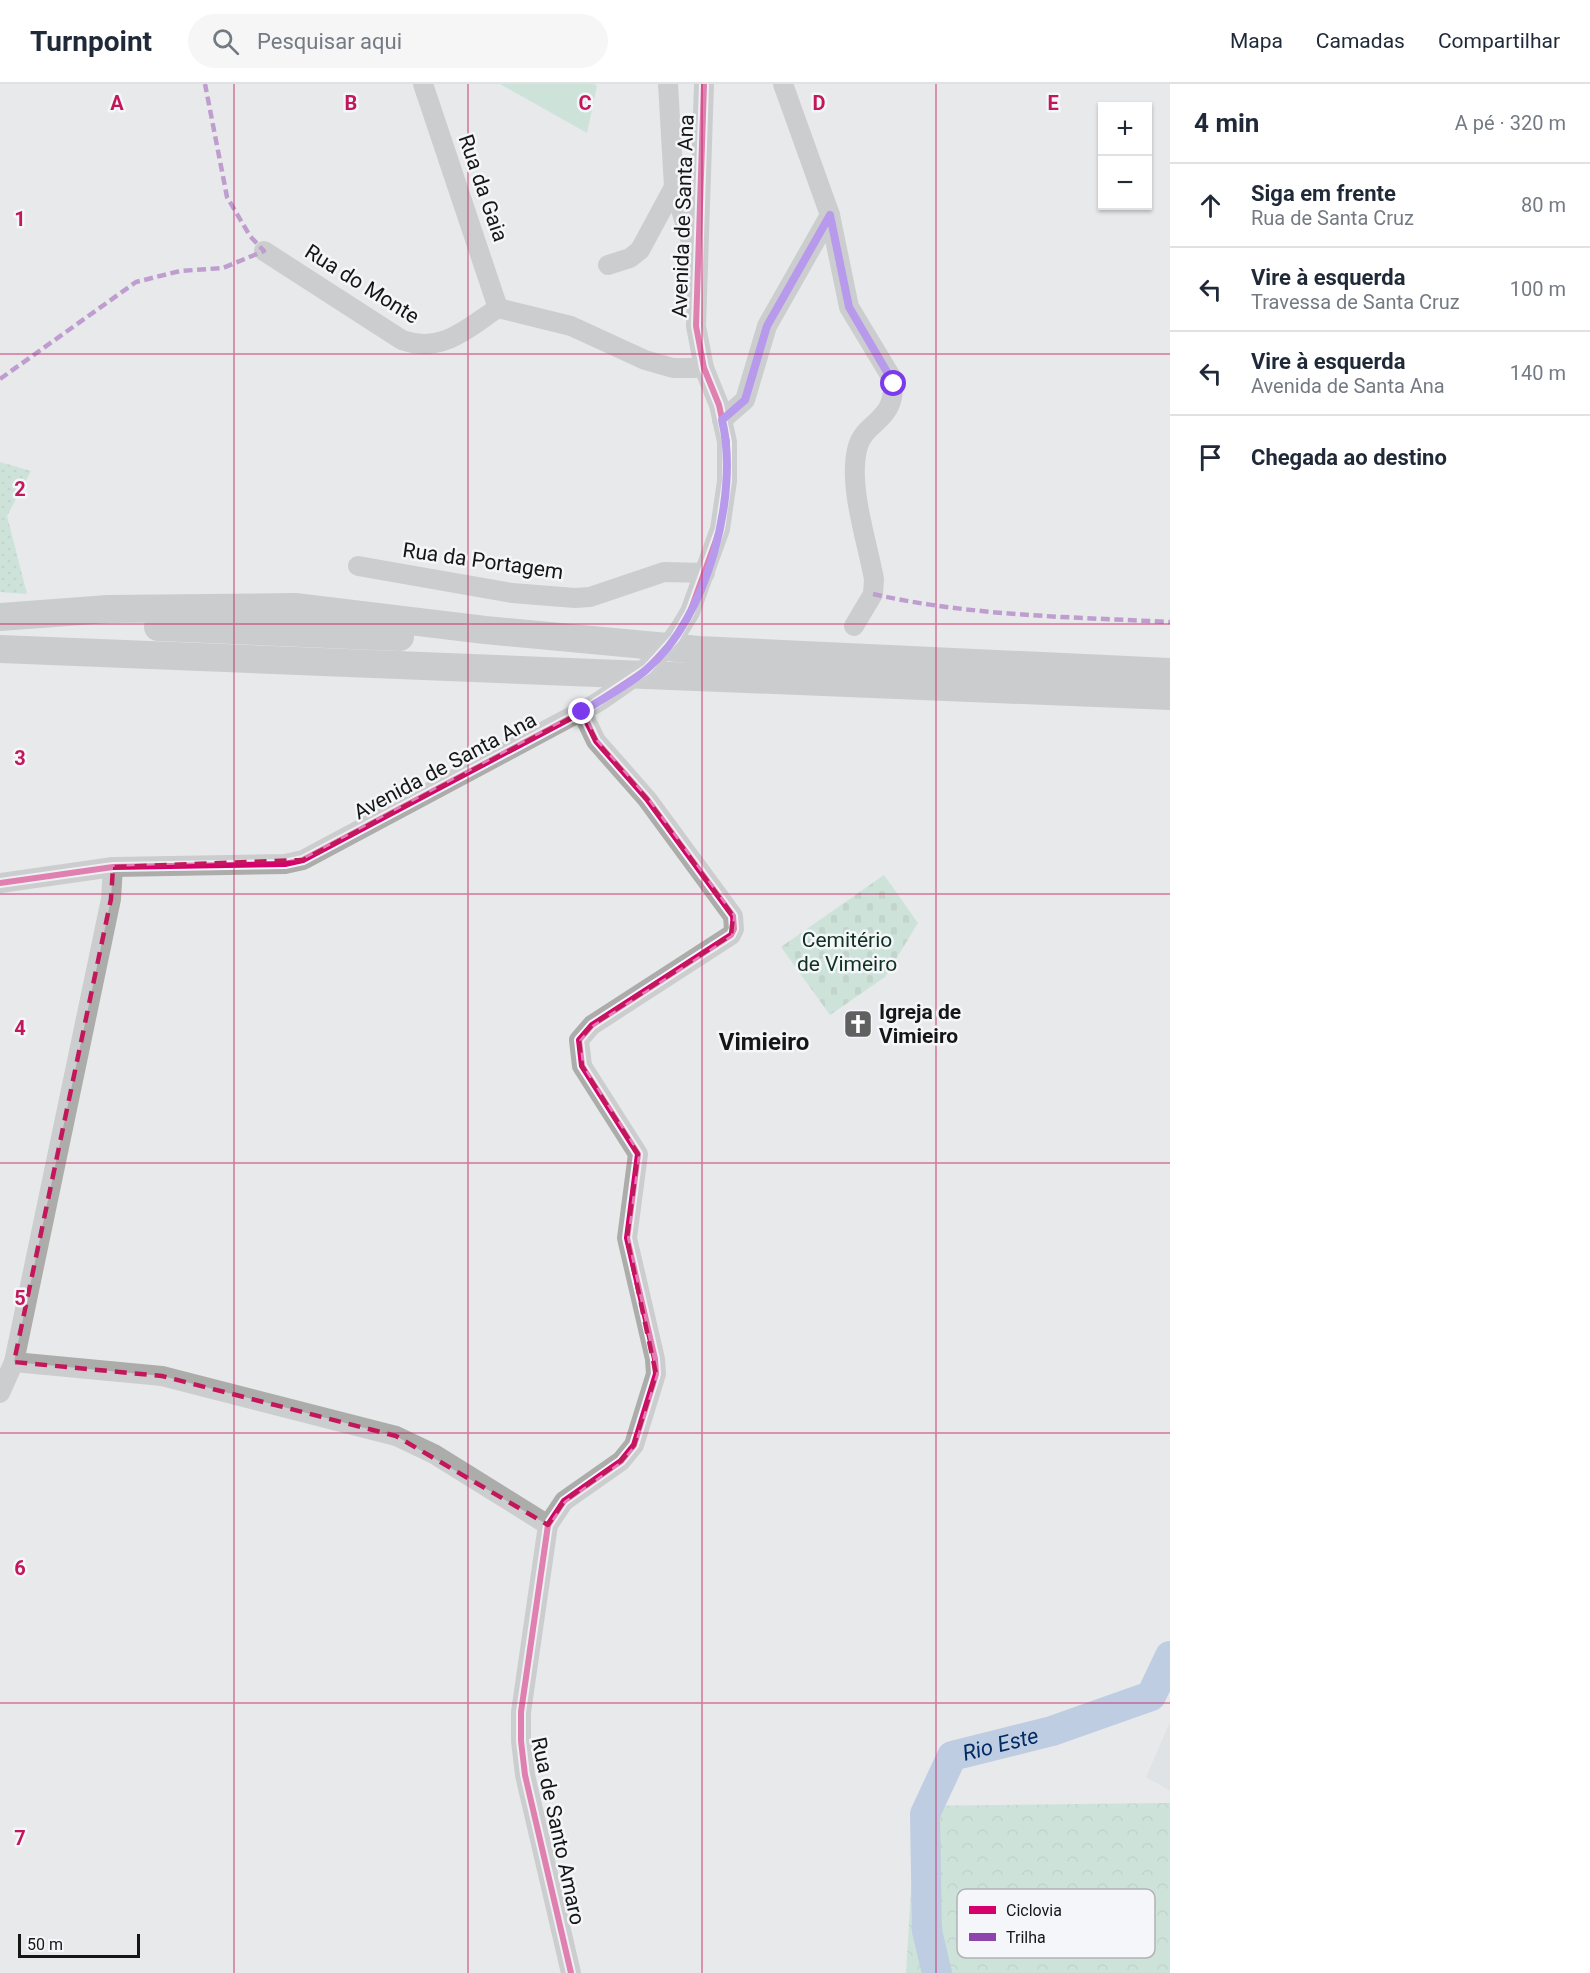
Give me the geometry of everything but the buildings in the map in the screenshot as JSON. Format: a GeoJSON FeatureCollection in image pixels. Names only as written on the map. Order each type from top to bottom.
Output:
{"type":"FeatureCollection","features":[{"type":"Feature","properties":{"kind":"highway"},"geometry":{"type":"LineString","coordinates":[[0,617],[108,609],[295,607],[485,630],[699,650],[1170,672]]}},
{"type":"Feature","properties":{"kind":"highway"},"geometry":{"type":"LineString","coordinates":[[0,649],[1170,696]]}},
{"type":"Feature","properties":{"kind":"street","name":"Rua da Gaia"},"geometry":{"type":"LineString","coordinates":[[423,84],[498,308]]}},
{"type":"Feature","properties":{"kind":"street"},"geometry":{"type":"LineString","coordinates":[[668,84],[674,187],[699,267]]}},
{"type":"Feature","properties":{"kind":"street","name":"Avenida de Santa Ana"},"geometry":{"type":"LineString","coordinates":[[0,883],[112,867],[285,864],[303,860],[589,708],[647,669],[675,638],[690,612],[720,529],[727,481],[727,442],[704,368],[696,326],[704,84]]}},
{"type":"Feature","properties":{"kind":"street"},"geometry":{"type":"LineString","coordinates":[[783,84],[830,215],[849,307],[894,384],[887,414],[862,436],[856,459],[855,483],[874,579],[873,594],[854,626]]}},
{"type":"Feature","properties":{"kind":"street"},"geometry":{"type":"LineString","coordinates":[[608,265],[630,258],[640,250],[674,187]]}},
{"type":"Feature","properties":{"kind":"street"},"geometry":{"type":"LineString","coordinates":[[722,420],[745,400],[767,326],[830,215]]}},
{"type":"Feature","properties":{"kind":"street","name":"Rua do Monte"},"geometry":{"type":"LineString","coordinates":[[264,251],[402,340],[413,344],[433,345],[447,341],[498,308]]}},
{"type":"Feature","properties":{"kind":"street"},"geometry":{"type":"LineString","coordinates":[[498,308],[570,326],[645,360],[673,368],[704,368]]}},
{"type":"Feature","properties":{"kind":"street","name":"Rua da Portagem"},"geometry":{"type":"LineString","coordinates":[[358,566],[512,593],[575,598],[590,597],[664,572],[705,573]]}},
{"type":"Feature","properties":{"kind":"street","name":"Rua de Santo Amaro"},"geometry":{"type":"LineString","coordinates":[[571,1973],[525,1775],[521,1741],[521,1712],[548,1525],[564,1501],[621,1461],[634,1445],[656,1374],[655,1359],[627,1238],[638,1154],[582,1066],[579,1040],[592,1025],[730,935],[734,923],[733,916],[647,799],[596,741],[589,708]]}},
{"type":"Feature","properties":{"kind":"street"},"geometry":{"type":"LineString","coordinates":[[0,1393],[14,1362],[111,899],[112,867]]}},
{"type":"Feature","properties":{"kind":"street"},"geometry":{"type":"LineString","coordinates":[[14,1362],[162,1376],[396,1436],[434,1454],[548,1525]]}},
{"type":"Feature","properties":{"kind":"highlighted area"},"geometry":{"type":"Polygon","coordinates":[[[582,712],[596,741],[647,799],[733,916],[731,935],[592,1025],[579,1040],[582,1066],[638,1154],[627,1238],[656,1374],[634,1445],[621,1461],[564,1501],[548,1525],[396,1436],[162,1376],[14,1362],[111,899],[113,867],[303,860],[582,712]]]}},
{"type":"Feature","properties":{"kind":"shaded area"},"geometry":{"type":"Polygon","coordinates":[[[1170,1722],[1170,1791],[1146,1777],[1170,1722]]]}},
{"type":"Feature","properties":{"kind":"green space"},"geometry":{"type":"Polygon","coordinates":[[[500,84],[594,84],[597,86],[587,133],[500,84]]]}},
{"type":"Feature","properties":{"kind":"green space"},"geometry":{"type":"Polygon","coordinates":[[[0,462],[31,471],[7,516],[27,594],[0,592],[0,462]]]}},
{"type":"Feature","properties":{"kind":"green space","name":"Cemitério de Vimeiro"},"geometry":{"type":"Polygon","coordinates":[[[884,875],[918,923],[885,977],[830,1015],[781,947],[884,875]]]}},
{"type":"Feature","properties":{"kind":"green space"},"geometry":{"type":"Polygon","coordinates":[[[1170,1803],[1170,1973],[906,1973],[916,1806],[1170,1803]]]}},
{"type":"Feature","properties":{"kind":"waterway","name":"Rio Este"},"geometry":{"type":"LineString","coordinates":[[937,1973],[927,1931],[925,1814],[952,1756],[1052,1731],[1151,1696],[1170,1656]]}},
{"type":"Feature","properties":{"kind":"marked path"},"geometry":{"type":"LineString","coordinates":[[0,379],[136,282],[180,271],[223,268],[264,251],[250,236],[227,197],[205,84]]}},
{"type":"Feature","properties":{"kind":"marked path"},"geometry":{"type":"LineString","coordinates":[[873,594],[983,611],[1170,622]]}},
{"type":"Feature","properties":{"kind":"cycle path"},"geometry":{"type":"LineString","coordinates":[[0,883],[113,867],[285,864],[303,860],[582,712],[647,669],[675,638],[690,612],[720,529],[727,481],[727,442],[719,405],[704,368],[696,326],[704,84]]}},
{"type":"Feature","properties":{"kind":"cycle path"},"geometry":{"type":"LineString","coordinates":[[571,1973],[525,1775],[521,1741],[521,1712],[548,1525],[564,1501],[621,1461],[634,1445],[656,1374],[655,1359],[627,1238],[638,1154],[582,1066],[579,1040],[592,1025],[731,935],[734,929],[733,916],[647,799],[596,741],[582,712]]}},
{"type":"Feature","properties":{"kind":"place","name":"Igreja de Vimieiro"},"geometry":{"type":"Point","coordinates":[858,1024]}},
{"type":"Feature","properties":{"kind":"district","name":"Vimieiro"},"geometry":{"type":"Point","coordinates":[764,1042]}},
{"type":"Feature","properties":{"kind":"route"},"geometry":{"type":"LineString","coordinates":[[582,712],[647,669],[675,638],[690,612],[720,529],[727,481],[727,442],[722,420],[745,400],[767,326],[830,215],[849,307],[894,384]]}}]}
